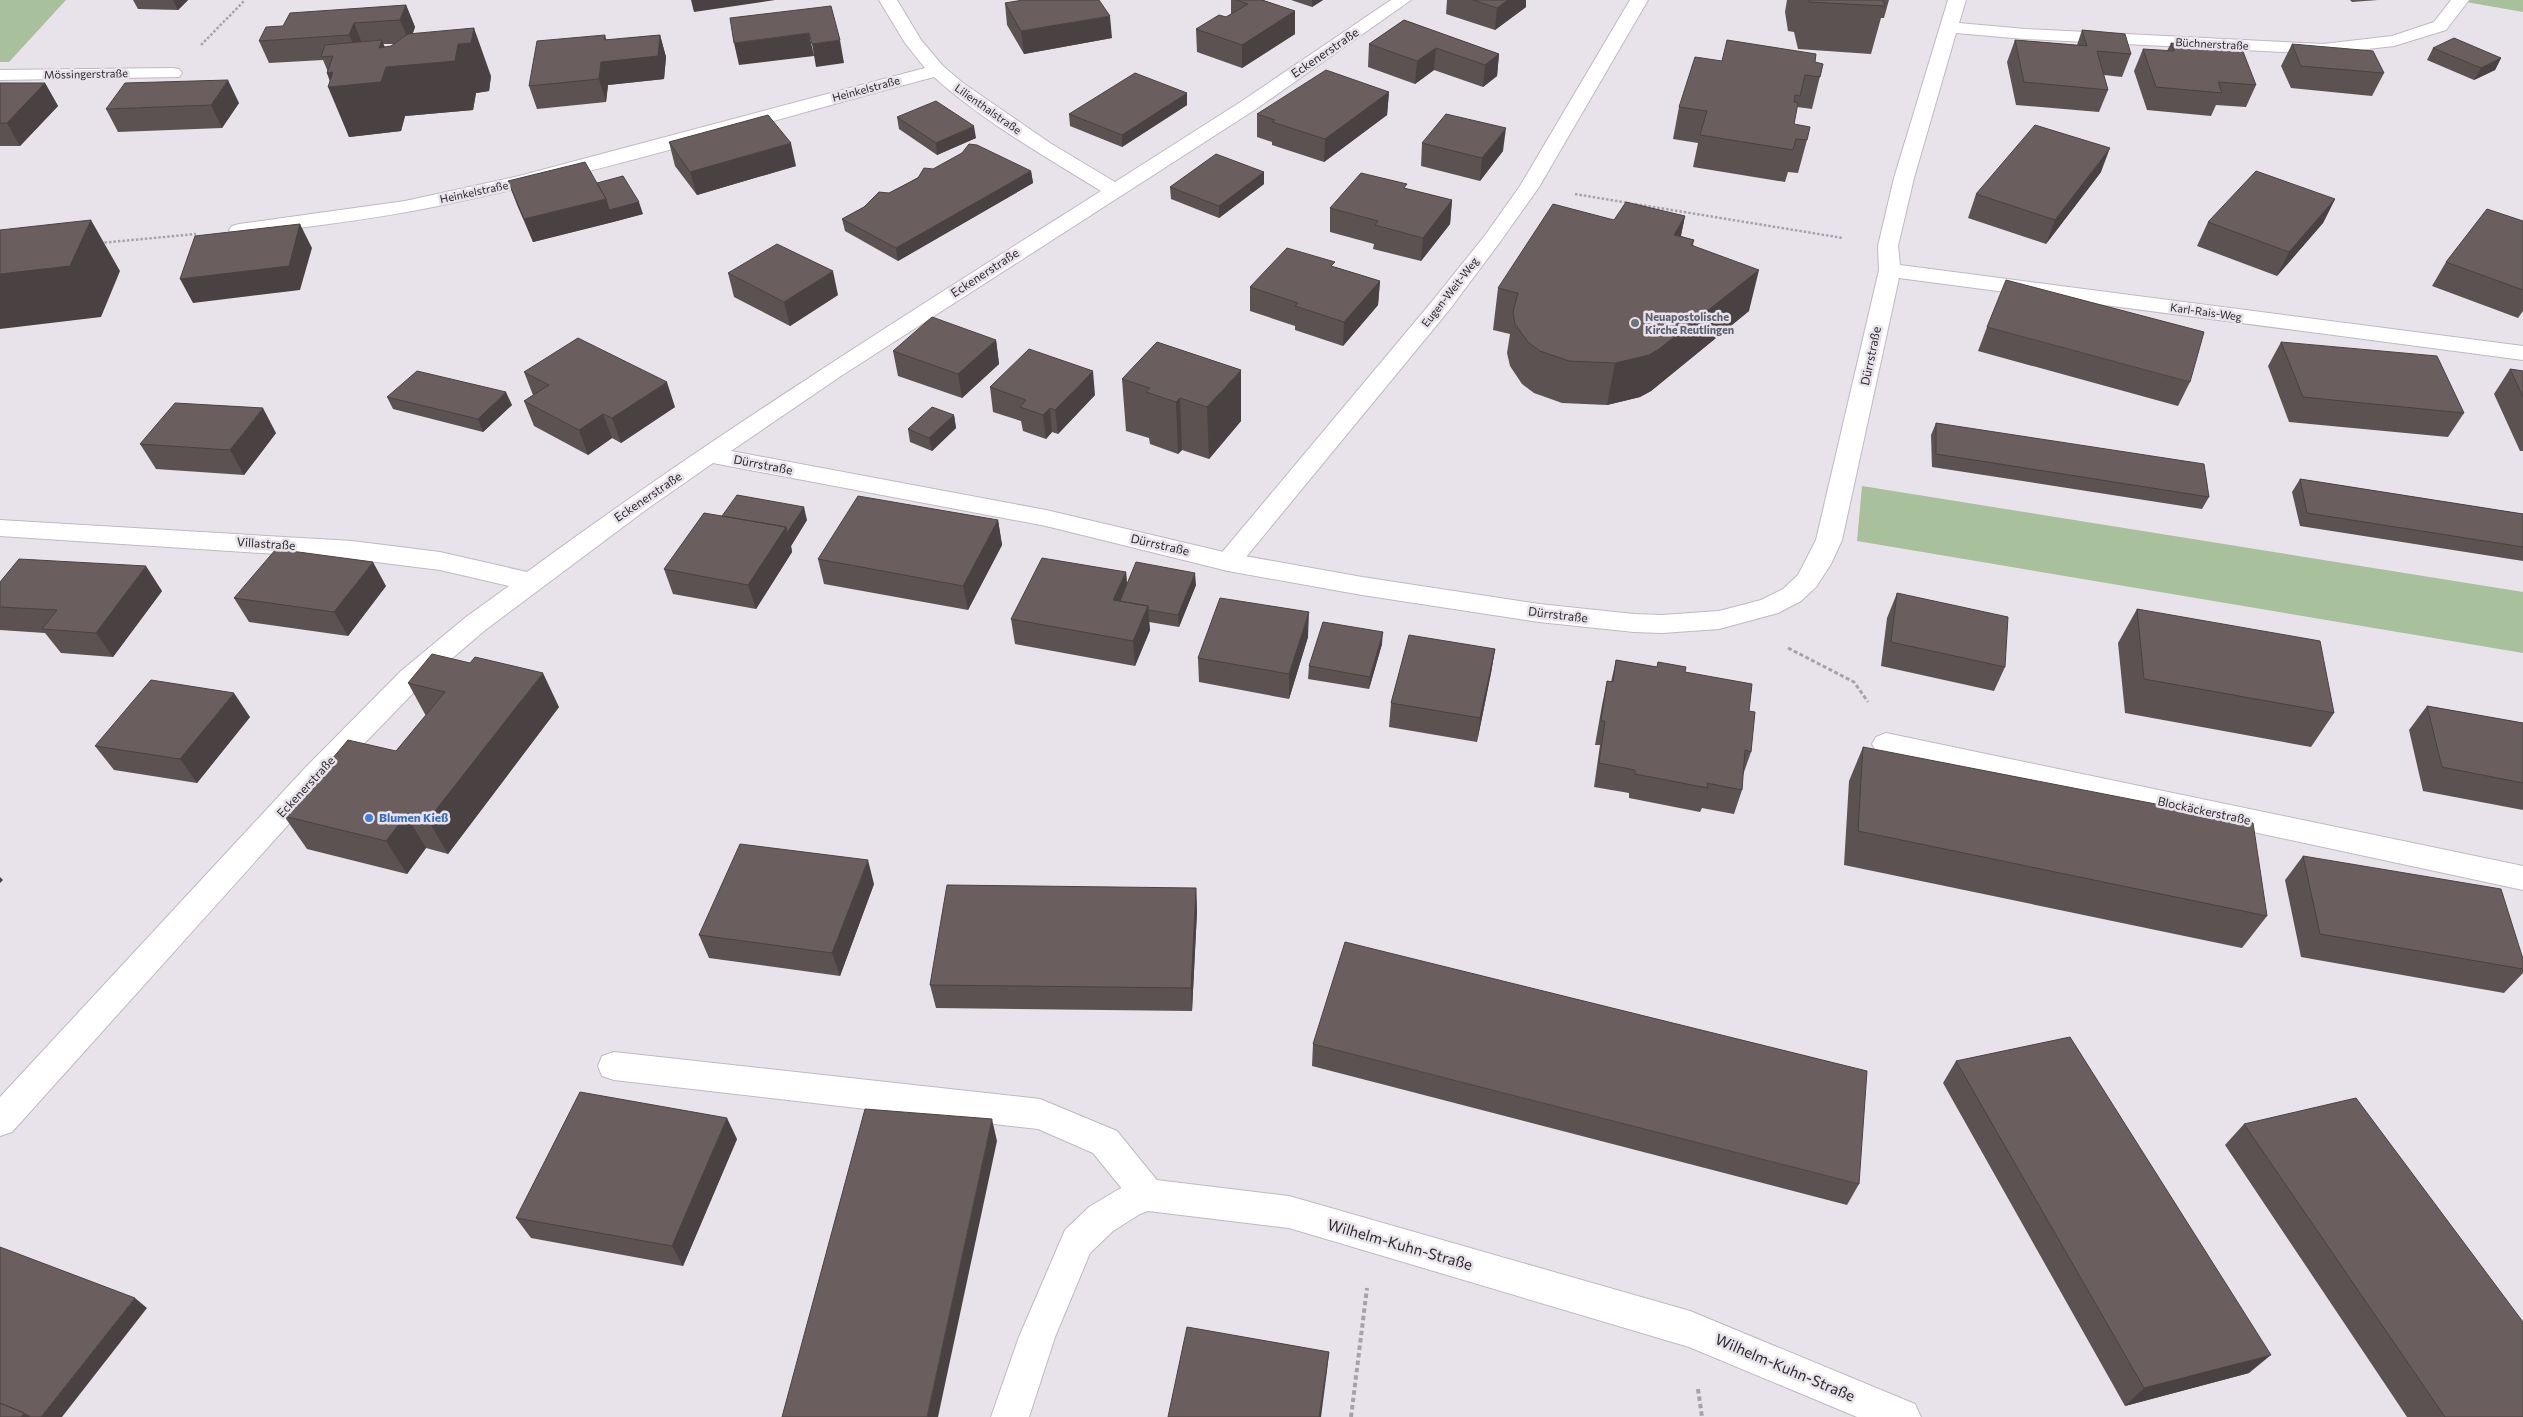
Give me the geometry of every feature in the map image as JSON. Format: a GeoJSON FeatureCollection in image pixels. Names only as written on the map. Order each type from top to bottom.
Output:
{"type":"FeatureCollection","features":[{"type":"Feature","properties":{"kind":"street","name":"Lilienthalstraße"},"geometry":{"type":"LineString","coordinates":[[888,0],[914,43],[937,70],[976,102],[1034,141],[1114,190]]}},
{"type":"Feature","properties":{"kind":"street","name":"Eckenerstraße"},"geometry":{"type":"LineString","coordinates":[[0,1121],[321,770],[411,678],[475,624],[638,503],[833,371],[1249,105],[1402,0]]}},
{"type":"Feature","properties":{"kind":"street","name":"Eugen-Weit-Weg"},"geometry":{"type":"LineString","coordinates":[[1228,562],[1442,304],[1529,187],[1639,0]]}},
{"type":"Feature","properties":{"kind":"street","name":"Dürrstraße"},"geometry":{"type":"LineString","coordinates":[[711,455],[1046,518],[1228,562],[1427,597],[1626,622],[1690,623],[1747,614],[1769,607],[1792,595],[1807,581],[1818,564],[1828,540],[1847,466],[1890,270],[1888,246],[1904,178],[1957,0]]}},
{"type":"Feature","properties":{"kind":"street","name":"Büchnerstraße"},"geometry":{"type":"LineString","coordinates":[[1948,27],[2026,34],[2323,49],[2394,41],[2440,26],[2460,0]]}},
{"type":"Feature","properties":{"kind":"street","name":"Heinkelstraße"},"geometry":{"type":"LineString","coordinates":[[239,230],[457,197],[555,173],[937,70]]}},
{"type":"Feature","properties":{"kind":"street","name":"Mössingerstraße"},"geometry":{"type":"LineString","coordinates":[[0,75],[172,74]]}},
{"type":"Feature","properties":{"kind":"street","name":"Karl-Rais-Weg"},"geometry":{"type":"LineString","coordinates":[[1890,270],[2523,353]]}},
{"type":"Feature","properties":{"kind":"street","name":"Villastraße"},"geometry":{"type":"LineString","coordinates":[[0,528],[352,550],[440,561],[530,582]]}},
{"type":"Feature","properties":{"kind":"street","name":"Blockäckerstraße"},"geometry":{"type":"LineString","coordinates":[[1886,744],[2523,878]]}},
{"type":"Feature","properties":{"kind":"street"},"geometry":{"type":"LineString","coordinates":[[614,1066],[1040,1114],[1105,1142],[1148,1196]]}},
{"type":"Feature","properties":{"kind":"street","name":"Wilhelm-Kuhn-Straße"},"geometry":{"type":"LineString","coordinates":[[1010,1417],[1037,1337],[1077,1242],[1101,1219],[1131,1200],[1148,1196],[1289,1212],[1690,1329],[1902,1417]]}},
{"type":"Feature","properties":{"kind":"path"},"geometry":{"type":"LineString","coordinates":[[172,74],[245,0]]}},
{"type":"Feature","properties":{"kind":"path"},"geometry":{"type":"LineString","coordinates":[[1529,187],[1888,246]]}},
{"type":"Feature","properties":{"kind":"path"},"geometry":{"type":"LineString","coordinates":[[96,243],[239,230]]}},
{"type":"Feature","properties":{"kind":"path"},"geometry":{"type":"LineString","coordinates":[[1747,614],[1774,641],[1854,682],[1874,712],[1886,744]]}},
{"type":"Feature","properties":{"kind":"path"},"geometry":{"type":"LineString","coordinates":[[1351,1417],[1373,1237]]}},
{"type":"Feature","properties":{"kind":"green space"},"geometry":{"type":"Polygon","coordinates":[[[0,0],[66,0],[9,62],[0,62],[0,0]]]}},
{"type":"Feature","properties":{"kind":"green space"},"geometry":{"type":"Polygon","coordinates":[[[2465,0],[2523,0],[2523,12],[2466,2],[2465,0]]]}},
{"type":"Feature","properties":{"kind":"green space"},"geometry":{"type":"Polygon","coordinates":[[[1862,486],[2523,592],[2523,653],[1857,541],[1862,486]]]}},
{"type":"Feature","properties":{"kind":"building"},"geometry":{"type":"Polygon","coordinates":[[[1023,0],[1099,0],[1110,16],[1021,31],[1005,3],[1023,0]]]}},
{"type":"Feature","properties":{"kind":"building"},"geometry":{"type":"Polygon","coordinates":[[[1236,0],[1262,0],[1295,11],[1242,45],[1196,29],[1219,15],[1226,17],[1248,4],[1236,0]]]}},
{"type":"Feature","properties":{"kind":"building"},"geometry":{"type":"Polygon","coordinates":[[[1473,0],[1508,0],[1497,8],[1473,0]]]}},
{"type":"Feature","properties":{"kind":"building"},"geometry":{"type":"Polygon","coordinates":[[[1809,0],[1883,0],[1885,6],[1809,2],[1809,0]]]}},
{"type":"Feature","properties":{"kind":"building"},"geometry":{"type":"Polygon","coordinates":[[[406,5],[400,20],[354,23],[349,35],[259,41],[266,27],[283,26],[290,13],[406,5]]]}},
{"type":"Feature","properties":{"kind":"building"},"geometry":{"type":"Polygon","coordinates":[[[831,6],[840,40],[812,44],[809,33],[734,43],[730,18],[831,6]]]}},
{"type":"Feature","properties":{"kind":"building"},"geometry":{"type":"Polygon","coordinates":[[[1404,20],[1499,54],[1485,65],[1436,48],[1417,61],[1369,44],[1404,20]]]}},
{"type":"Feature","properties":{"kind":"building"},"geometry":{"type":"Polygon","coordinates":[[[474,28],[471,43],[458,44],[455,61],[386,67],[381,82],[328,87],[333,72],[327,73],[333,56],[321,57],[325,45],[382,40],[379,48],[391,46],[408,34],[474,28]]]}},
{"type":"Feature","properties":{"kind":"building"},"geometry":{"type":"Polygon","coordinates":[[[2082,30],[2125,34],[2131,54],[2097,51],[2108,90],[2024,82],[2015,40],[2087,46],[2082,30]]]}},
{"type":"Feature","properties":{"kind":"building"},"geometry":{"type":"Polygon","coordinates":[[[605,35],[604,40],[660,35],[658,56],[601,62],[599,79],[529,86],[537,41],[605,35]]]}},
{"type":"Feature","properties":{"kind":"building"},"geometry":{"type":"Polygon","coordinates":[[[2454,38],[2501,58],[2481,68],[2433,48],[2454,38]]]}},
{"type":"Feature","properties":{"kind":"building"},"geometry":{"type":"Polygon","coordinates":[[[1727,40],[1816,54],[1815,62],[1823,64],[1820,77],[1805,75],[1800,96],[1795,95],[1794,102],[1798,103],[1794,124],[1810,127],[1807,140],[1796,139],[1793,150],[1700,135],[1707,111],[1679,107],[1695,57],[1722,61],[1727,40]]]}},
{"type":"Feature","properties":{"kind":"building"},"geometry":{"type":"Polygon","coordinates":[[[2171,43],[2242,49],[2256,85],[2218,82],[2222,93],[2156,87],[2143,49],[2174,51],[2171,43]]]}},
{"type":"Feature","properties":{"kind":"building"},"geometry":{"type":"Polygon","coordinates":[[[2292,44],[2373,51],[2384,73],[2301,66],[2292,44]]]}},
{"type":"Feature","properties":{"kind":"building"},"geometry":{"type":"Polygon","coordinates":[[[1326,70],[1389,92],[1325,139],[1272,122],[1275,120],[1257,114],[1326,70]]]}},
{"type":"Feature","properties":{"kind":"building"},"geometry":{"type":"Polygon","coordinates":[[[1135,73],[1187,93],[1122,135],[1069,114],[1135,73]]]}},
{"type":"Feature","properties":{"kind":"building"},"geometry":{"type":"Polygon","coordinates":[[[228,80],[211,105],[106,109],[125,83],[228,80]]]}},
{"type":"Feature","properties":{"kind":"building"},"geometry":{"type":"Polygon","coordinates":[[[0,83],[45,83],[7,123],[0,123],[0,83]]]}},
{"type":"Feature","properties":{"kind":"building"},"geometry":{"type":"Polygon","coordinates":[[[936,101],[974,126],[936,143],[897,117],[936,101]]]}},
{"type":"Feature","properties":{"kind":"building"},"geometry":{"type":"Polygon","coordinates":[[[1446,114],[1506,128],[1482,158],[1422,143],[1446,114]]]}},
{"type":"Feature","properties":{"kind":"building"},"geometry":{"type":"Polygon","coordinates":[[[768,115],[791,143],[690,172],[669,142],[768,115]]]}},
{"type":"Feature","properties":{"kind":"building"},"geometry":{"type":"Polygon","coordinates":[[[2035,125],[2110,148],[2055,220],[1976,194],[2035,125]]]}},
{"type":"Feature","properties":{"kind":"building"},"geometry":{"type":"Polygon","coordinates":[[[969,144],[977,145],[1031,171],[896,248],[842,219],[864,207],[879,192],[889,193],[918,178],[924,168],[933,169],[962,153],[969,144]]]}},
{"type":"Feature","properties":{"kind":"building"},"geometry":{"type":"Polygon","coordinates":[[[1216,154],[1264,172],[1219,206],[1170,187],[1216,154]]]}},
{"type":"Feature","properties":{"kind":"building"},"geometry":{"type":"Polygon","coordinates":[[[585,162],[606,199],[524,219],[508,181],[585,162]]]}},
{"type":"Feature","properties":{"kind":"building"},"geometry":{"type":"Polygon","coordinates":[[[2256,171],[2335,199],[2289,252],[2208,222],[2256,171]]]}},
{"type":"Feature","properties":{"kind":"building"},"geometry":{"type":"Polygon","coordinates":[[[1361,173],[1407,184],[1404,188],[1452,200],[1423,238],[1375,225],[1378,221],[1330,208],[1361,173]]]}},
{"type":"Feature","properties":{"kind":"building"},"geometry":{"type":"Polygon","coordinates":[[[623,176],[639,202],[609,210],[606,199],[597,183],[623,176]]]}},
{"type":"Feature","properties":{"kind":"building"},"geometry":{"type":"Polygon","coordinates":[[[1626,202],[1685,216],[1674,235],[1694,240],[1691,245],[1759,270],[1649,355],[1615,363],[1569,361],[1540,351],[1528,342],[1515,324],[1513,312],[1518,293],[1498,288],[1553,204],[1614,220],[1626,202]]]}},
{"type":"Feature","properties":{"kind":"building"},"geometry":{"type":"Polygon","coordinates":[[[2487,209],[2523,221],[2523,290],[2446,262],[2487,209]]]}},
{"type":"Feature","properties":{"kind":"building"},"geometry":{"type":"Polygon","coordinates":[[[91,220],[70,266],[0,274],[0,230],[91,220]]]}},
{"type":"Feature","properties":{"kind":"building"},"geometry":{"type":"Polygon","coordinates":[[[300,224],[289,266],[180,279],[195,236],[300,224]]]}},
{"type":"Feature","properties":{"kind":"building"},"geometry":{"type":"Polygon","coordinates":[[[777,244],[833,271],[784,302],[728,273],[777,244]]]}},
{"type":"Feature","properties":{"kind":"building"},"geometry":{"type":"Polygon","coordinates":[[[1287,248],[1335,262],[1331,266],[1380,281],[1344,322],[1295,306],[1298,303],[1250,287],[1287,248]]]}},
{"type":"Feature","properties":{"kind":"building"},"geometry":{"type":"Polygon","coordinates":[[[2006,280],[2204,332],[2190,382],[1987,327],[2006,280]]]}},
{"type":"Feature","properties":{"kind":"building"},"geometry":{"type":"Polygon","coordinates":[[[932,317],[996,340],[958,374],[893,351],[932,317]]]}},
{"type":"Feature","properties":{"kind":"building"},"geometry":{"type":"Polygon","coordinates":[[[578,338],[667,382],[612,418],[603,414],[579,430],[524,401],[549,385],[524,372],[578,338]]]}},
{"type":"Feature","properties":{"kind":"building"},"geometry":{"type":"Polygon","coordinates":[[[1157,342],[1241,370],[1207,407],[1180,398],[1176,402],[1146,392],[1150,388],[1122,379],[1157,342]]]}},
{"type":"Feature","properties":{"kind":"building"},"geometry":{"type":"Polygon","coordinates":[[[2281,342],[2437,356],[2464,413],[2303,397],[2281,342]]]}},
{"type":"Feature","properties":{"kind":"building"},"geometry":{"type":"Polygon","coordinates":[[[1029,349],[1093,371],[1055,410],[1050,408],[1043,415],[1020,407],[1026,400],[990,387],[1029,349]]]}},
{"type":"Feature","properties":{"kind":"building"},"geometry":{"type":"Polygon","coordinates":[[[2510,369],[2523,371],[2523,397],[2510,369]]]}},
{"type":"Feature","properties":{"kind":"building"},"geometry":{"type":"Polygon","coordinates":[[[417,371],[506,392],[478,419],[387,397],[417,371]]]}},
{"type":"Feature","properties":{"kind":"building"},"geometry":{"type":"Polygon","coordinates":[[[175,403],[263,408],[230,450],[140,444],[175,403]]]}},
{"type":"Feature","properties":{"kind":"building"},"geometry":{"type":"Polygon","coordinates":[[[932,407],[954,415],[929,438],[908,429],[932,407]]]}},
{"type":"Feature","properties":{"kind":"building"},"geometry":{"type":"Polygon","coordinates":[[[1936,423],[2204,464],[2209,497],[1936,454],[1936,423]]]}},
{"type":"Feature","properties":{"kind":"building"},"geometry":{"type":"Polygon","coordinates":[[[2300,479],[2523,514],[2523,547],[2307,513],[2300,479]]]}},
{"type":"Feature","properties":{"kind":"building"},"geometry":{"type":"Polygon","coordinates":[[[737,495],[804,507],[787,533],[786,527],[722,516],[737,495]]]}},
{"type":"Feature","properties":{"kind":"building"},"geometry":{"type":"Polygon","coordinates":[[[858,496],[998,520],[963,586],[818,559],[858,496]]]}},
{"type":"Feature","properties":{"kind":"building"},"geometry":{"type":"Polygon","coordinates":[[[704,513],[786,527],[748,585],[664,569],[704,513]]]}},
{"type":"Feature","properties":{"kind":"building"},"geometry":{"type":"Polygon","coordinates":[[[276,549],[373,562],[334,612],[234,598],[276,549]]]}},
{"type":"Feature","properties":{"kind":"building"},"geometry":{"type":"Polygon","coordinates":[[[1042,558],[1126,572],[1113,600],[1148,606],[1133,641],[1011,619],[1042,558]]]}},
{"type":"Feature","properties":{"kind":"building"},"geometry":{"type":"Polygon","coordinates":[[[19,559],[146,566],[96,633],[42,629],[57,610],[0,607],[0,582],[19,559]]]}},
{"type":"Feature","properties":{"kind":"building"},"geometry":{"type":"Polygon","coordinates":[[[1136,562],[1195,573],[1178,615],[1148,610],[1148,606],[1120,601],[1136,562]]]}},
{"type":"Feature","properties":{"kind":"building"},"geometry":{"type":"Polygon","coordinates":[[[1897,593],[2008,617],[2005,667],[1891,642],[1897,593]]]}},
{"type":"Feature","properties":{"kind":"building"},"geometry":{"type":"Polygon","coordinates":[[[1220,598],[1309,612],[1289,674],[1198,658],[1220,598]]]}},
{"type":"Feature","properties":{"kind":"building"},"geometry":{"type":"Polygon","coordinates":[[[2137,609],[2320,641],[2334,713],[2144,679],[2137,609]]]}},
{"type":"Feature","properties":{"kind":"building"},"geometry":{"type":"Polygon","coordinates":[[[1323,622],[1383,632],[1370,677],[1309,666],[1323,622]]]}},
{"type":"Feature","properties":{"kind":"building"},"geometry":{"type":"Polygon","coordinates":[[[1409,635],[1495,649],[1480,718],[1391,703],[1409,635]]]}},
{"type":"Feature","properties":{"kind":"building"},"geometry":{"type":"Polygon","coordinates":[[[432,654],[470,663],[475,657],[543,673],[428,820],[406,815],[386,841],[284,816],[348,740],[396,751],[445,692],[408,683],[432,654]]]}},
{"type":"Feature","properties":{"kind":"building"},"geometry":{"type":"Polygon","coordinates":[[[1616,660],[1657,667],[1658,662],[1686,667],[1685,672],[1752,684],[1749,711],[1755,712],[1751,752],[1745,750],[1742,790],[1707,783],[1708,788],[1635,774],[1635,770],[1599,763],[1605,721],[1601,721],[1607,681],[1613,682],[1616,660]]]}},
{"type":"Feature","properties":{"kind":"building"},"geometry":{"type":"Polygon","coordinates":[[[151,680],[234,693],[180,759],[95,746],[151,680]]]}},
{"type":"Feature","properties":{"kind":"building"},"geometry":{"type":"Polygon","coordinates":[[[2427,706],[2523,723],[2523,783],[2442,767],[2427,706]]]}},
{"type":"Feature","properties":{"kind":"building"},"geometry":{"type":"Polygon","coordinates":[[[1863,747],[2253,823],[2267,916],[1858,831],[1863,747]]]}},
{"type":"Feature","properties":{"kind":"building"},"geometry":{"type":"Polygon","coordinates":[[[740,844],[868,860],[832,953],[699,935],[740,844]]]}},
{"type":"Feature","properties":{"kind":"building"},"geometry":{"type":"Polygon","coordinates":[[[2303,856],[2501,889],[2523,959],[2523,969],[2320,934],[2303,856]]]}},
{"type":"Feature","properties":{"kind":"building"},"geometry":{"type":"Polygon","coordinates":[[[947,885],[1196,888],[1191,988],[930,985],[947,885]]]}},
{"type":"Feature","properties":{"kind":"building"},"geometry":{"type":"Polygon","coordinates":[[[1345,942],[1867,1071],[1859,1184],[1313,1044],[1345,942]]]}},
{"type":"Feature","properties":{"kind":"building"},"geometry":{"type":"Polygon","coordinates":[[[2070,1037],[2271,1355],[2144,1388],[1956,1061],[2070,1037]]]}},
{"type":"Feature","properties":{"kind":"building"},"geometry":{"type":"Polygon","coordinates":[[[580,1092],[727,1118],[672,1246],[516,1218],[580,1092]]]}},
{"type":"Feature","properties":{"kind":"building"},"geometry":{"type":"Polygon","coordinates":[[[2356,1098],[2523,1322],[2523,1417],[2445,1417],[2244,1124],[2356,1098]]]}},
{"type":"Feature","properties":{"kind":"building"},"geometry":{"type":"Polygon","coordinates":[[[865,1109],[992,1119],[927,1417],[782,1417],[865,1109]]]}},
{"type":"Feature","properties":{"kind":"building"},"geometry":{"type":"Polygon","coordinates":[[[0,1247],[135,1298],[41,1417],[31,1417],[0,1403],[0,1247]]]}},
{"type":"Feature","properties":{"kind":"building"},"geometry":{"type":"Polygon","coordinates":[[[1187,1327],[1329,1352],[1319,1417],[1168,1417],[1187,1327]]]}},
{"type":"Feature","properties":{"kind":"building"},"geometry":{"type":"Polygon","coordinates":[[[0,1403],[24,1413],[21,1417],[0,1417],[0,1403]]]}},
{"type":"Feature","properties":{"kind":"place","name":"Neuapostolische Kirche Reutlingen"},"geometry":{"type":"Point","coordinates":[1635,323]}},
{"type":"Feature","properties":{"kind":"place","name":"Blumen Kieß"},"geometry":{"type":"Point","coordinates":[369,818]}}]}
